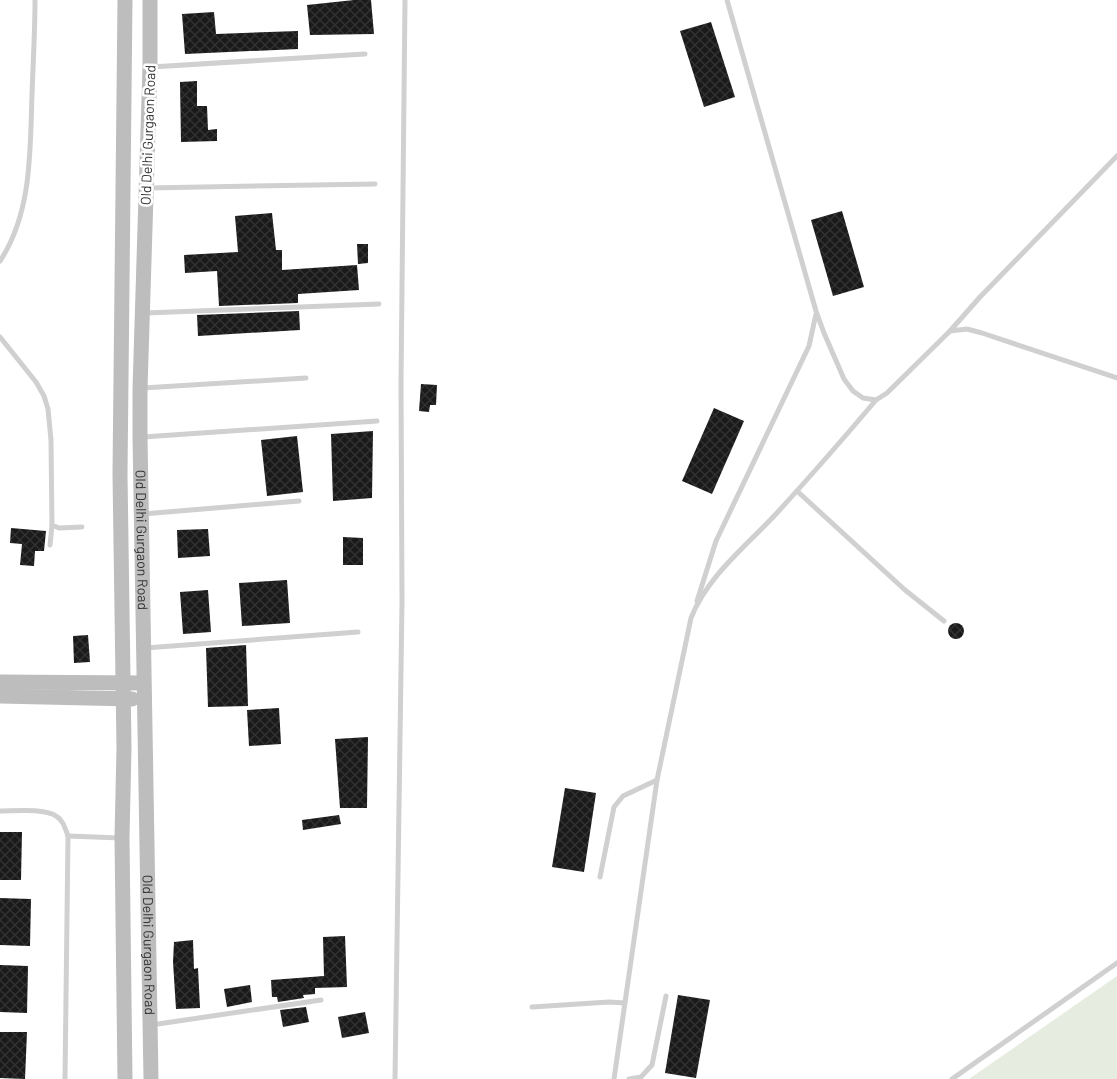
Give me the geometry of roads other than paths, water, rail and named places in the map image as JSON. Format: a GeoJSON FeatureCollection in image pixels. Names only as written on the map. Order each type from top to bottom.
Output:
{"type":"FeatureCollection","features":[{"type":"Feature","properties":{"kind":"main road","name":"Old Delhi Gurgaon Road"},"geometry":{"type":"LineString","coordinates":[[125,0],[120,464],[124,748],[122,838],[125,1079]]}},
{"type":"Feature","properties":{"kind":"main road","name":"Old Delhi Gurgaon Road"},"geometry":{"type":"LineString","coordinates":[[150,0],[150,67],[140,389],[140,514],[150,1079]]}},
{"type":"Feature","properties":{"kind":"main road"},"geometry":{"type":"LineString","coordinates":[[0,682],[143,683]]}},
{"type":"Feature","properties":{"kind":"main road"},"geometry":{"type":"LineString","coordinates":[[0,696],[144,699]]}},
{"type":"Feature","properties":{"kind":"lane"},"geometry":{"type":"LineString","coordinates":[[0,261],[10,247],[19,223],[25,198],[30,142],[36,0]]}},
{"type":"Feature","properties":{"kind":"lane"},"geometry":{"type":"LineString","coordinates":[[395,1079],[402,602],[401,383],[405,0]]}},
{"type":"Feature","properties":{"kind":"lane"},"geometry":{"type":"LineString","coordinates":[[727,0],[816,311],[844,379],[852,391],[863,398],[876,400]]}},
{"type":"Feature","properties":{"kind":"lane"},"geometry":{"type":"LineString","coordinates":[[150,67],[365,54]]}},
{"type":"Feature","properties":{"kind":"lane"},"geometry":{"type":"LineString","coordinates":[[696,605],[723,568],[797,491],[876,400],[887,394],[950,332],[980,297],[1117,156]]}},
{"type":"Feature","properties":{"kind":"lane"},"geometry":{"type":"LineString","coordinates":[[146,188],[375,184]]}},
{"type":"Feature","properties":{"kind":"lane"},"geometry":{"type":"LineString","coordinates":[[142,313],[378,304]]}},
{"type":"Feature","properties":{"kind":"lane"},"geometry":{"type":"LineString","coordinates":[[614,1079],[657,780],[686,634],[716,541],[809,346],[815,324],[816,311]]}},
{"type":"Feature","properties":{"kind":"lane"},"geometry":{"type":"LineString","coordinates":[[950,332],[966,330],[982,333],[1117,378]]}},
{"type":"Feature","properties":{"kind":"lane"},"geometry":{"type":"LineString","coordinates":[[0,338],[36,382],[48,409],[52,440],[52,525],[50,545]]}},
{"type":"Feature","properties":{"kind":"lane"},"geometry":{"type":"LineString","coordinates":[[140,389],[306,378]]}},
{"type":"Feature","properties":{"kind":"lane"},"geometry":{"type":"LineString","coordinates":[[140,437],[377,421]]}},
{"type":"Feature","properties":{"kind":"lane"},"geometry":{"type":"LineString","coordinates":[[797,491],[905,590],[944,621]]}},
{"type":"Feature","properties":{"kind":"lane"},"geometry":{"type":"LineString","coordinates":[[140,514],[299,501]]}},
{"type":"Feature","properties":{"kind":"lane"},"geometry":{"type":"LineString","coordinates":[[52,525],[59,528],[82,527]]}},
{"type":"Feature","properties":{"kind":"lane"},"geometry":{"type":"LineString","coordinates":[[142,648],[358,632]]}},
{"type":"Feature","properties":{"kind":"lane"},"geometry":{"type":"LineString","coordinates":[[600,877],[614,807],[623,796],[657,780]]}},
{"type":"Feature","properties":{"kind":"lane"},"geometry":{"type":"LineString","coordinates":[[0,811],[43,811],[55,815],[63,824],[68,836],[65,1079]]}},
{"type":"Feature","properties":{"kind":"lane"},"geometry":{"type":"LineString","coordinates":[[68,836],[122,838]]}},
{"type":"Feature","properties":{"kind":"lane"},"geometry":{"type":"LineString","coordinates":[[952,1079],[1117,963]]}},
{"type":"Feature","properties":{"kind":"lane"},"geometry":{"type":"LineString","coordinates":[[629,1079],[641,1077],[652,1065],[666,996]]}},
{"type":"Feature","properties":{"kind":"lane"},"geometry":{"type":"LineString","coordinates":[[150,1025],[321,1000]]}},
{"type":"Feature","properties":{"kind":"lane"},"geometry":{"type":"LineString","coordinates":[[532,1007],[609,1002],[625,1003]]}}]}
